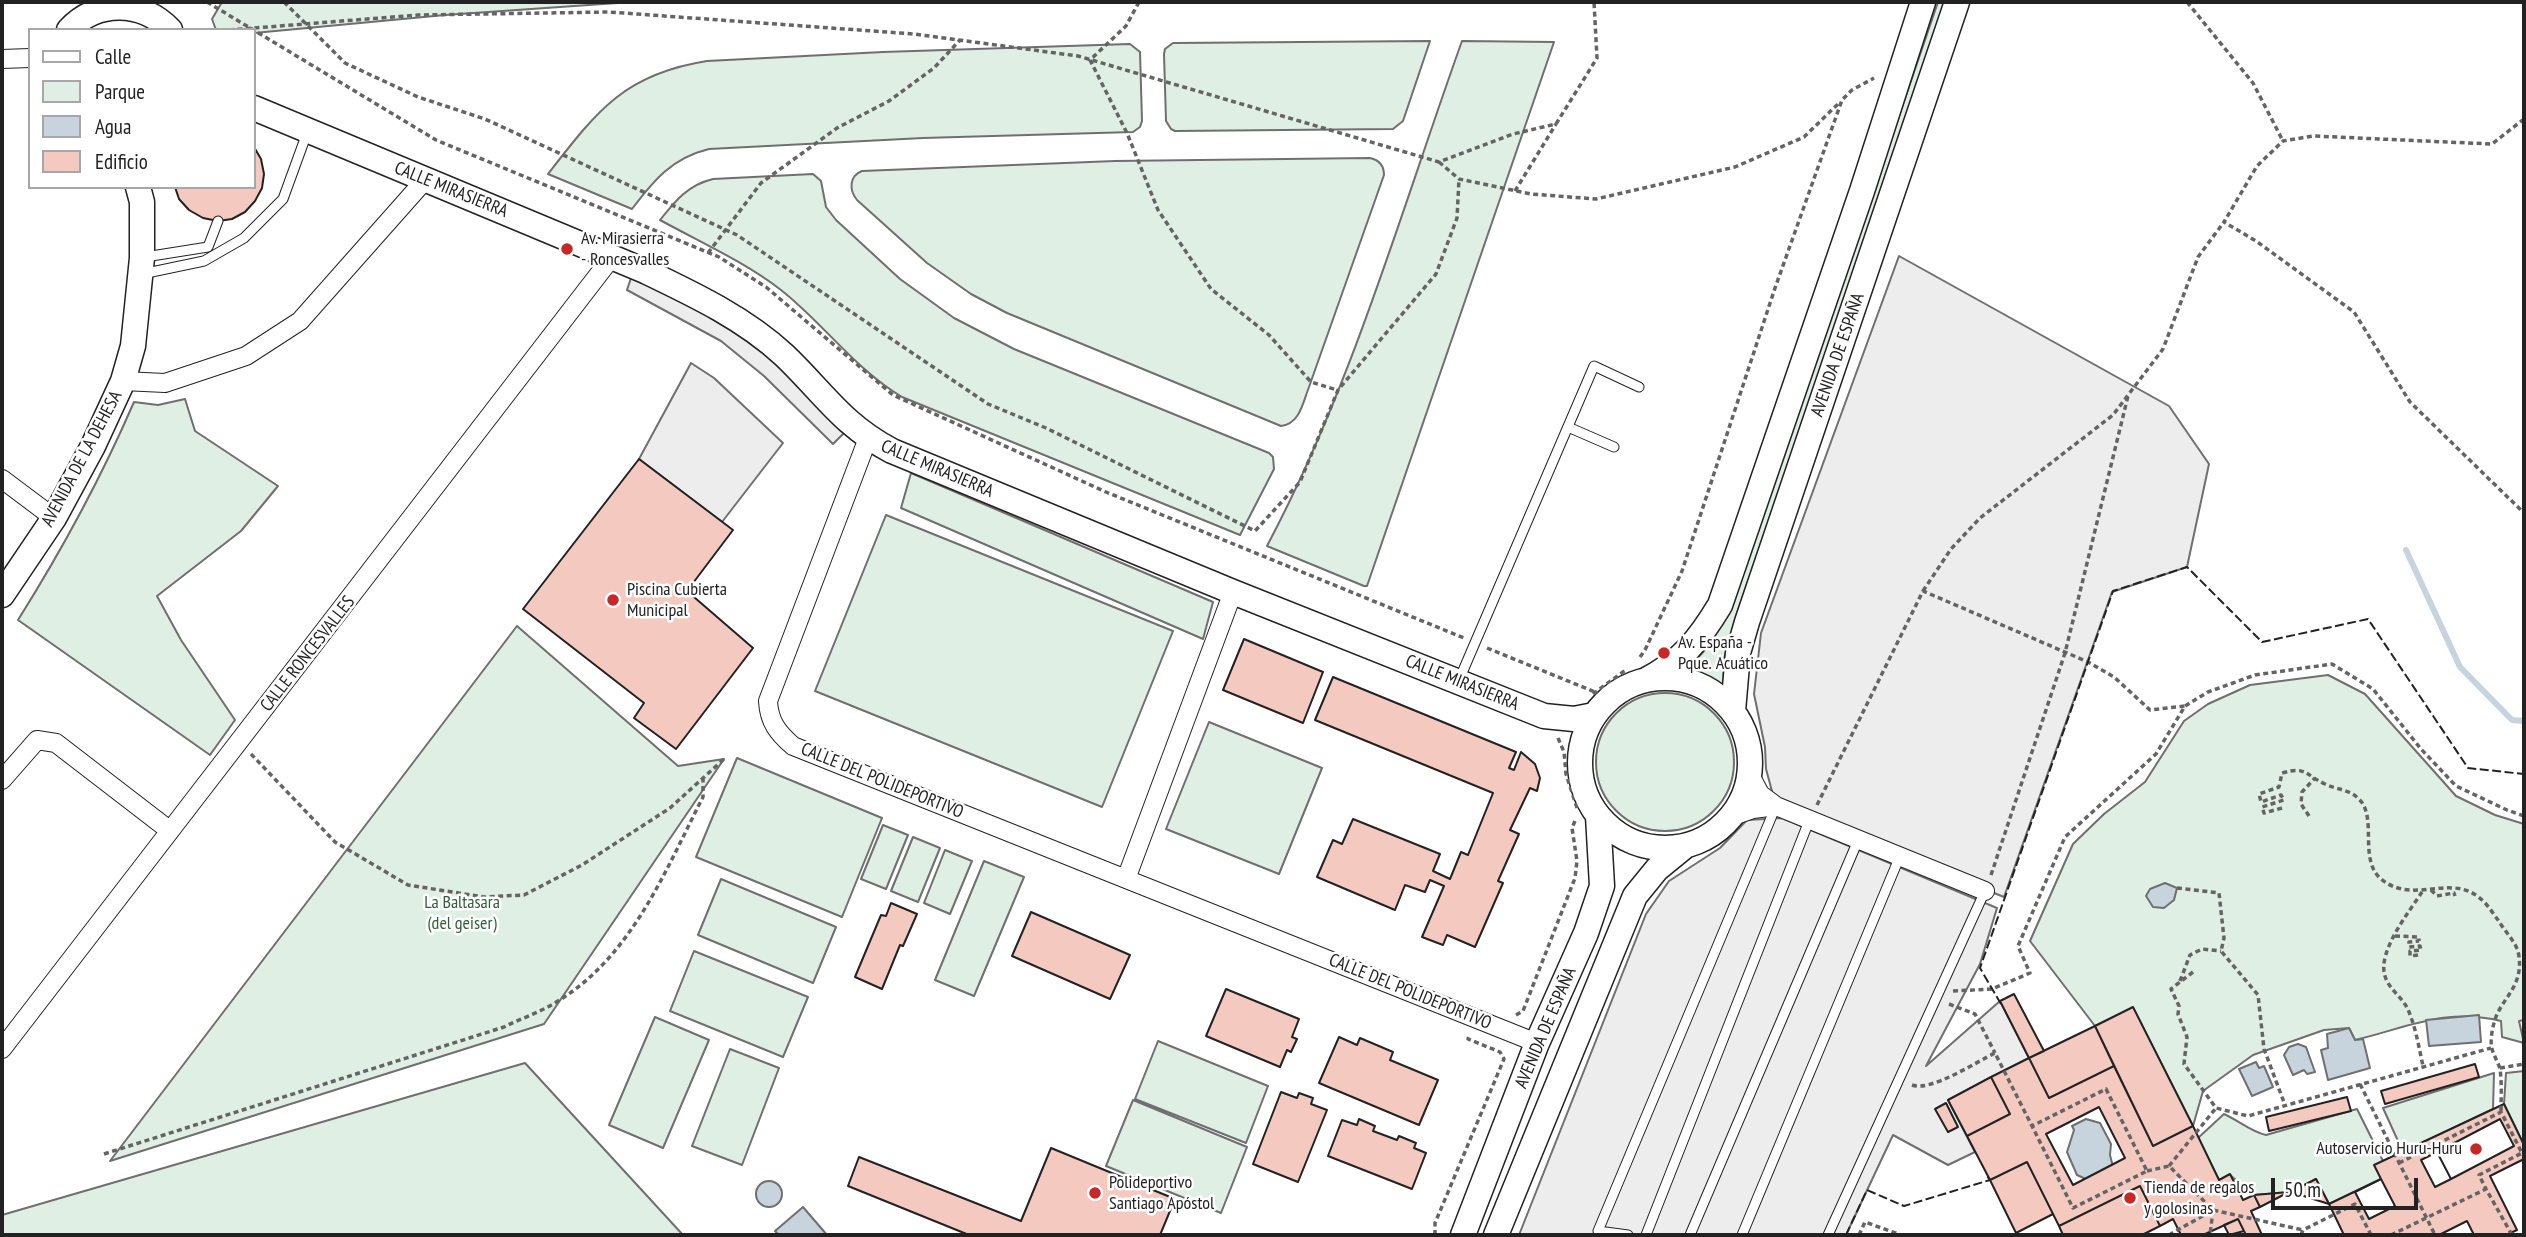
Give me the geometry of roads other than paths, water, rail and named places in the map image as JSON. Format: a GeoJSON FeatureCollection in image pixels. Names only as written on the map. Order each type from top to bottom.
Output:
{"type":"FeatureCollection","features":[{"type":"Feature","properties":{"kind":"main road","name":"AVENIDA DE ESPAÑA"},"geometry":{"type":"LineString","coordinates":[[1639,668],[1669,668],[1701,637],[1720,605],[1862,191],[1923,2]]}},
{"type":"Feature","properties":{"kind":"main road","name":"AVENIDA DE ESPAÑA"},"geometry":{"type":"LineString","coordinates":[[1733,711],[1738,653],[1747,622],[1957,2]]}},
{"type":"Feature","properties":{"kind":"main road"},"geometry":{"type":"LineString","coordinates":[[71,19],[111,3],[136,6],[158,17],[168,28]]}},
{"type":"Feature","properties":{"kind":"main road","name":"CALLE MIRASIERRA"},"geometry":{"type":"LineString","coordinates":[[256,109],[612,257],[694,295],[735,319],[783,354],[831,406],[868,438],[892,451],[1233,592],[1544,716],[1574,719],[1592,702]]}},
{"type":"Feature","properties":{"kind":"main road","name":"AVENIDA DE LA DEHESA"},"geometry":{"type":"LineString","coordinates":[[2,595],[54,518],[93,446],[123,381],[134,346],[141,266],[142,202],[139,189]]}},
{"type":"Feature","properties":{"kind":"main road"},"geometry":{"type":"LineString","coordinates":[[1639,668],[1694,682],[1716,694],[1733,711],[1746,736],[1751,757],[1750,775],[1744,797],[1733,816],[1719,830],[1702,841],[1684,847],[1652,848],[1622,837],[1598,816],[1587,797],[1581,776],[1580,754],[1592,702],[1608,699],[1617,693],[1639,668]]}},
{"type":"Feature","properties":{"kind":"main road","name":"CALLE MIRASIERRA"},"geometry":{"type":"LineString","coordinates":[[1544,716],[1568,735],[1580,754]]}},
{"type":"Feature","properties":{"kind":"main road","name":"AVENIDA DE ESPAÑA"},"geometry":{"type":"LineString","coordinates":[[1463,1235],[1537,1043],[1586,933],[1602,886],[1598,816]]}},
{"type":"Feature","properties":{"kind":"main road","name":"AVENIDA DE ESPAÑA"},"geometry":{"type":"LineString","coordinates":[[1496,1235],[1635,897],[1657,869],[1684,847]]}},
{"type":"Feature","properties":{"kind":"street"},"geometry":{"type":"LineString","coordinates":[[2,59],[28,58]]}},
{"type":"Feature","properties":{"kind":"street"},"geometry":{"type":"LineString","coordinates":[[123,381],[165,383],[247,356],[300,321],[425,180]]}},
{"type":"Feature","properties":{"kind":"street","name":"CALLE RONCESVALLES"},"geometry":{"type":"LineString","coordinates":[[2,1049],[612,257]]}},
{"type":"Feature","properties":{"kind":"street","name":"CALLE DEL POLIDEPORTIVO"},"geometry":{"type":"LineString","coordinates":[[868,438],[768,701],[769,716],[779,734],[793,746],[1537,1043]]}},
{"type":"Feature","properties":{"kind":"street"},"geometry":{"type":"LineString","coordinates":[[2,479],[54,518]]}},
{"type":"Feature","properties":{"kind":"street"},"geometry":{"type":"LineString","coordinates":[[1126,879],[1233,592]]}},
{"type":"Feature","properties":{"kind":"street"},"geometry":{"type":"LineString","coordinates":[[2,780],[37,740],[56,743],[169,830]]}},
{"type":"Feature","properties":{"kind":"street"},"geometry":{"type":"LineString","coordinates":[[1750,775],[1760,794],[1776,806],[1985,891]]}},
{"type":"Feature","properties":{"kind":"street"},"geometry":{"type":"LineString","coordinates":[[1733,816],[1753,809],[1776,806]]}},
{"type":"Feature","properties":{"kind":"lane"},"geometry":{"type":"LineString","coordinates":[[141,266],[204,261],[244,238],[284,200],[307,131]]}},
{"type":"Feature","properties":{"kind":"lane"},"geometry":{"type":"LineString","coordinates":[[141,266],[208,247],[218,221]]}},
{"type":"Feature","properties":{"kind":"lane"},"geometry":{"type":"LineString","coordinates":[[1458,682],[1594,366],[1639,387]]}},
{"type":"Feature","properties":{"kind":"lane"},"geometry":{"type":"LineString","coordinates":[[1568,427],[1614,447]]}},
{"type":"Feature","properties":{"kind":"lane"},"geometry":{"type":"LineString","coordinates":[[1628,1235],[1598,1231],[1776,806]]}},
{"type":"Feature","properties":{"kind":"lane"},"geometry":{"type":"LineString","coordinates":[[1646,1235],[1809,821]]}},
{"type":"Feature","properties":{"kind":"lane"},"geometry":{"type":"LineString","coordinates":[[1690,1235],[1859,838]]}},
{"type":"Feature","properties":{"kind":"lane"},"geometry":{"type":"LineString","coordinates":[[1742,1235],[1900,856]]}},
{"type":"Feature","properties":{"kind":"lane"},"geometry":{"type":"LineString","coordinates":[[1828,1235],[1985,891]]}},
{"type":"Feature","properties":{"kind":"water"},"geometry":{"type":"Polygon","coordinates":[[[2165,883],[2177,888],[2174,900],[2164,908],[2153,907],[2146,896],[2150,889],[2165,883]]]}},
{"type":"Feature","properties":{"kind":"water"},"geometry":{"type":"Polygon","coordinates":[[[2479,1015],[2481,1042],[2429,1046],[2426,1020],[2479,1015]]]}},
{"type":"Feature","properties":{"kind":"water"},"geometry":{"type":"Polygon","coordinates":[[[2349,1028],[2355,1040],[2363,1039],[2370,1068],[2328,1080],[2321,1050],[2328,1048],[2327,1034],[2349,1028]]]}},
{"type":"Feature","properties":{"kind":"water"},"geometry":{"type":"Polygon","coordinates":[[[2298,1044],[2306,1047],[2315,1072],[2307,1074],[2304,1070],[2293,1075],[2284,1055],[2289,1047],[2298,1044]]]}},
{"type":"Feature","properties":{"kind":"water"},"geometry":{"type":"Polygon","coordinates":[[[2256,1062],[2259,1068],[2264,1066],[2273,1087],[2252,1096],[2239,1069],[2256,1062]]]}},
{"type":"Feature","properties":{"kind":"water"},"geometry":{"type":"Polygon","coordinates":[[[2086,1119],[2100,1123],[2111,1144],[2113,1167],[2088,1180],[2077,1175],[2067,1152],[2074,1130],[2072,1126],[2086,1119]]]}},
{"type":"Feature","properties":{"kind":"water"},"geometry":{"type":"Polygon","coordinates":[[[769,1181],[778,1185],[782,1194],[778,1203],[769,1207],[760,1203],[756,1194],[760,1185],[769,1181]]]}},
{"type":"Feature","properties":{"kind":"water"},"geometry":{"type":"Polygon","coordinates":[[[803,1207],[827,1235],[779,1235],[775,1231],[803,1207]]]}},
{"type":"Feature","properties":{"kind":"waterway"},"geometry":{"type":"LineString","coordinates":[[2406,550],[2460,667],[2512,720],[2524,721]]}},
{"type":"Feature","properties":{"kind":"place","name":"Av. Mirasierra - Roncesvalles"},"geometry":{"type":"Point","coordinates":[567,249]}},
{"type":"Feature","properties":{"kind":"place","name":"Piscina Cubierta Municipal"},"geometry":{"type":"Point","coordinates":[613,600]}},
{"type":"Feature","properties":{"kind":"place","name":"Av. España - Pque. Acuático"},"geometry":{"type":"Point","coordinates":[1664,653]}},
{"type":"Feature","properties":{"kind":"place","name":"Autoservicio Huru-Huru"},"geometry":{"type":"Point","coordinates":[2476,1149]}},
{"type":"Feature","properties":{"kind":"place","name":"Polideportivo Santiago Apóstol"},"geometry":{"type":"Point","coordinates":[1095,1193]}},
{"type":"Feature","properties":{"kind":"place","name":"Tienda de regalos y golosinas"},"geometry":{"type":"Point","coordinates":[2130,1198]}},
{"type":"Feature","properties":{"kind":"park label","name":"La Baltasara (del geiser)"},"geometry":{"type":"Point","coordinates":[462,913]}}]}
